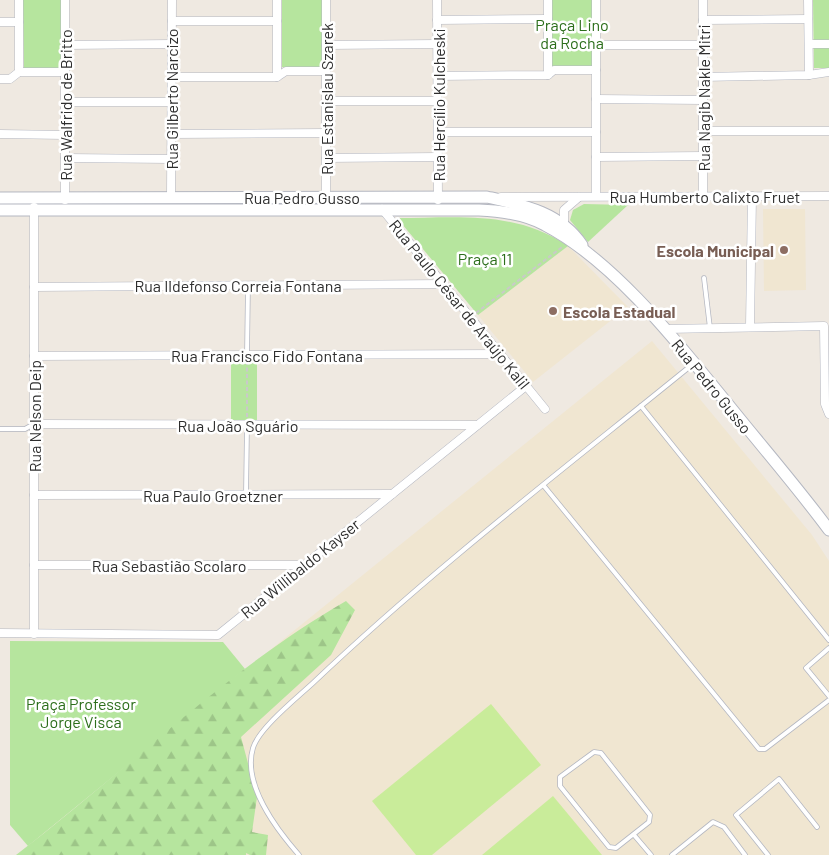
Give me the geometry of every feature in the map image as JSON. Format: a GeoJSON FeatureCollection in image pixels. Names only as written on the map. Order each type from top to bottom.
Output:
{"type":"FeatureCollection","features":[{"type":"Feature","properties":{"kind":"main road","name":"Rua Pedro Gusso"},"geometry":{"type":"LineString","coordinates":[[0,198],[487,197],[534,209],[564,225],[586,250],[665,329],[829,530]]}},
{"type":"Feature","properties":{"kind":"main road","name":"Rua Pedro Gusso"},"geometry":{"type":"LineString","coordinates":[[0,210],[494,210],[518,214],[546,225],[586,250]]}},
{"type":"Feature","properties":{"kind":"street"},"geometry":{"type":"LineString","coordinates":[[19,0],[19,72]]}},
{"type":"Feature","properties":{"kind":"street","name":"Rua Walfrido de Britto"},"geometry":{"type":"LineString","coordinates":[[65,0],[65,210]]}},
{"type":"Feature","properties":{"kind":"street","name":"Rua Gilberto Narcizo"},"geometry":{"type":"LineString","coordinates":[[171,198],[172,0]]}},
{"type":"Feature","properties":{"kind":"street"},"geometry":{"type":"LineString","coordinates":[[277,0],[277,77]]}},
{"type":"Feature","properties":{"kind":"street","name":"Rua Estanislau Szarek"},"geometry":{"type":"LineString","coordinates":[[326,0],[326,197]]}},
{"type":"Feature","properties":{"kind":"street","name":"Rua Hercílio Kulcheski"},"geometry":{"type":"LineString","coordinates":[[437,0],[438,210]]}},
{"type":"Feature","properties":{"kind":"street"},"geometry":{"type":"LineString","coordinates":[[548,0],[548,75]]}},
{"type":"Feature","properties":{"kind":"street"},"geometry":{"type":"LineString","coordinates":[[596,0],[596,196]]}},
{"type":"Feature","properties":{"kind":"street","name":"Rua Nagib Nakle Mitri"},"geometry":{"type":"LineString","coordinates":[[703,0],[703,196]]}},
{"type":"Feature","properties":{"kind":"street"},"geometry":{"type":"LineString","coordinates":[[808,0],[809,75]]}},
{"type":"Feature","properties":{"kind":"street"},"geometry":{"type":"LineString","coordinates":[[437,20],[548,19]]}},
{"type":"Feature","properties":{"kind":"street"},"geometry":{"type":"LineString","coordinates":[[703,20],[808,19]]}},
{"type":"Feature","properties":{"kind":"street"},"geometry":{"type":"LineString","coordinates":[[172,21],[277,21]]}},
{"type":"Feature","properties":{"kind":"street"},"geometry":{"type":"LineString","coordinates":[[0,22],[19,22]]}},
{"type":"Feature","properties":{"kind":"street"},"geometry":{"type":"LineString","coordinates":[[65,44],[172,44]]}},
{"type":"Feature","properties":{"kind":"street"},"geometry":{"type":"LineString","coordinates":[[326,45],[437,44]]}},
{"type":"Feature","properties":{"kind":"street"},"geometry":{"type":"LineString","coordinates":[[808,44],[829,44]]}},
{"type":"Feature","properties":{"kind":"street"},"geometry":{"type":"LineString","coordinates":[[548,45],[703,45]]}},
{"type":"Feature","properties":{"kind":"street"},"geometry":{"type":"LineString","coordinates":[[438,76],[548,75],[554,70],[596,70]]}},
{"type":"Feature","properties":{"kind":"street"},"geometry":{"type":"LineString","coordinates":[[172,77],[277,77],[286,71],[326,71]]}},
{"type":"Feature","properties":{"kind":"street"},"geometry":{"type":"LineString","coordinates":[[0,78],[10,79],[19,72],[65,72]]}},
{"type":"Feature","properties":{"kind":"street"},"geometry":{"type":"LineString","coordinates":[[703,77],[809,75],[829,72]]}},
{"type":"Feature","properties":{"kind":"street"},"geometry":{"type":"LineString","coordinates":[[596,99],[703,100]]}},
{"type":"Feature","properties":{"kind":"street"},"geometry":{"type":"LineString","coordinates":[[326,101],[438,100]]}},
{"type":"Feature","properties":{"kind":"street"},"geometry":{"type":"LineString","coordinates":[[65,102],[172,102]]}},
{"type":"Feature","properties":{"kind":"street"},"geometry":{"type":"LineString","coordinates":[[703,131],[829,131]]}},
{"type":"Feature","properties":{"kind":"street"},"geometry":{"type":"LineString","coordinates":[[438,132],[596,132]]}},
{"type":"Feature","properties":{"kind":"street"},"geometry":{"type":"LineString","coordinates":[[171,134],[326,133]]}},
{"type":"Feature","properties":{"kind":"street"},"geometry":{"type":"LineString","coordinates":[[0,134],[65,135]]}},
{"type":"Feature","properties":{"kind":"street"},"geometry":{"type":"LineString","coordinates":[[596,157],[703,156]]}},
{"type":"Feature","properties":{"kind":"street"},"geometry":{"type":"LineString","coordinates":[[326,158],[438,157]]}},
{"type":"Feature","properties":{"kind":"street"},"geometry":{"type":"LineString","coordinates":[[65,158],[171,158]]}},
{"type":"Feature","properties":{"kind":"street"},"geometry":{"type":"LineString","coordinates":[[564,225],[564,210],[581,196]]}},
{"type":"Feature","properties":{"kind":"street"},"geometry":{"type":"LineString","coordinates":[[750,327],[752,196]]}},
{"type":"Feature","properties":{"kind":"street","name":"Rua Humberto Calixto Fruet"},"geometry":{"type":"LineString","coordinates":[[487,197],[829,196]]}},
{"type":"Feature","properties":{"kind":"street","name":"Rua Paulo César de Araújo Kalil"},"geometry":{"type":"LineString","coordinates":[[382,197],[382,210],[545,409]]}},
{"type":"Feature","properties":{"kind":"street","name":"Rua Nelson Deip"},"geometry":{"type":"LineString","coordinates":[[34,198],[34,634]]}},
{"type":"Feature","properties":{"kind":"street","name":"Rua Ildefonso Correia Fontana"},"geometry":{"type":"LineString","coordinates":[[34,287],[443,284]]}},
{"type":"Feature","properties":{"kind":"street"},"geometry":{"type":"LineString","coordinates":[[665,329],[824,326],[825,404],[829,414]]}},
{"type":"Feature","properties":{"kind":"street","name":"Rua Francisco Fido Fontana"},"geometry":{"type":"LineString","coordinates":[[34,356],[500,354]]}},
{"type":"Feature","properties":{"kind":"street","name":"Rua Willibaldo Kayser"},"geometry":{"type":"LineString","coordinates":[[0,633],[218,636],[526,386]]}},
{"type":"Feature","properties":{"kind":"street","name":"Rua João Sguário"},"geometry":{"type":"LineString","coordinates":[[34,424],[477,425]]}},
{"type":"Feature","properties":{"kind":"street","name":"Rua Paulo Groetzner"},"geometry":{"type":"LineString","coordinates":[[34,495],[392,494]]}},
{"type":"Feature","properties":{"kind":"street","name":"Rua Sebastião Scolaro"},"geometry":{"type":"LineString","coordinates":[[34,565],[305,565]]}},
{"type":"Feature","properties":{"kind":"lane"},"geometry":{"type":"LineString","coordinates":[[704,278],[710,328]]}},
{"type":"Feature","properties":{"kind":"lane"},"geometry":{"type":"LineString","coordinates":[[247,355],[248,285]]}},
{"type":"Feature","properties":{"kind":"lane"},"geometry":{"type":"LineString","coordinates":[[300,855],[287,841],[263,806],[256,786],[250,759],[254,746],[270,724],[375,624],[694,363]]}},
{"type":"Feature","properties":{"kind":"lane"},"geometry":{"type":"LineString","coordinates":[[642,406],[829,640]]}},
{"type":"Feature","properties":{"kind":"lane","name":"Rua João Sguário"},"geometry":{"type":"LineString","coordinates":[[0,429],[25,429],[34,424]]}},
{"type":"Feature","properties":{"kind":"lane"},"geometry":{"type":"LineString","coordinates":[[246,495],[247,425]]}},
{"type":"Feature","properties":{"kind":"lane"},"geometry":{"type":"LineString","coordinates":[[544,486],[759,749],[765,749],[829,698],[806,668],[829,648]]}},
{"type":"Feature","properties":{"kind":"lane"},"geometry":{"type":"LineString","coordinates":[[594,752],[601,753],[650,815],[648,822],[634,835],[616,848],[609,847],[560,786],[560,777],[594,752]]}},
{"type":"Feature","properties":{"kind":"lane"},"geometry":{"type":"LineString","coordinates":[[768,855],[736,815],[779,779],[817,827]]}},
{"type":"Feature","properties":{"kind":"lane"},"geometry":{"type":"LineString","coordinates":[[672,855],[713,822],[724,826],[745,855]]}},
{"type":"Feature","properties":{"kind":"lane"},"geometry":{"type":"LineString","coordinates":[[634,835],[651,855]]}},
{"type":"Feature","properties":{"kind":"path"},"geometry":{"type":"LineString","coordinates":[[470,318],[571,241]]}},
{"type":"Feature","properties":{"kind":"path"},"geometry":{"type":"LineString","coordinates":[[247,355],[247,425]]}},
{"type":"Feature","properties":{"kind":"shaded area","name":"Escola Municipal"},"geometry":{"type":"Polygon","coordinates":[[[763,209],[805,209],[806,290],[764,291],[763,209]]]}},
{"type":"Feature","properties":{"kind":"shaded area","name":"Escola Estadual"},"geometry":{"type":"Polygon","coordinates":[[[568,246],[628,307],[533,382],[478,315],[568,246]]]}},
{"type":"Feature","properties":{"kind":"shaded area"},"geometry":{"type":"Polygon","coordinates":[[[652,341],[812,535],[829,561],[829,855],[33,855],[28,846],[652,341]]]}},
{"type":"Feature","properties":{"kind":"green space"},"geometry":{"type":"Polygon","coordinates":[[[23,0],[61,0],[62,68],[24,69],[23,0]]]}},
{"type":"Feature","properties":{"kind":"green space"},"geometry":{"type":"Polygon","coordinates":[[[282,0],[322,0],[322,67],[282,67],[282,0]]]}},
{"type":"Feature","properties":{"kind":"green space","name":"Praça Lino da Rocha"},"geometry":{"type":"Polygon","coordinates":[[[552,0],[593,0],[593,66],[552,66],[552,0]]]}},
{"type":"Feature","properties":{"kind":"green space"},"geometry":{"type":"Polygon","coordinates":[[[813,0],[829,0],[829,68],[814,68],[813,0]]]}},
{"type":"Feature","properties":{"kind":"green space"},"geometry":{"type":"Polygon","coordinates":[[[584,204],[628,205],[588,242],[570,220],[573,210],[584,204]]]}},
{"type":"Feature","properties":{"kind":"green space","name":"Praça 11"},"geometry":{"type":"Polygon","coordinates":[[[464,217],[507,221],[528,226],[548,234],[568,246],[478,315],[397,218],[464,217]]]}},
{"type":"Feature","properties":{"kind":"green space"},"geometry":{"type":"Polygon","coordinates":[[[231,360],[257,360],[257,421],[231,421],[231,360]]]}},
{"type":"Feature","properties":{"kind":"green space"},"geometry":{"type":"Polygon","coordinates":[[[346,601],[355,610],[331,655],[241,737],[257,797],[252,832],[268,835],[266,855],[250,855],[246,853],[246,855],[16,855],[177,722],[259,658],[302,628],[346,601]]]}},
{"type":"Feature","properties":{"kind":"green space","name":"Praça Professor Jorge Visca"},"geometry":{"type":"Polygon","coordinates":[[[10,641],[223,642],[245,669],[28,846],[10,825],[10,641]]]}},
{"type":"Feature","properties":{"kind":"green space"},"geometry":{"type":"Polygon","coordinates":[[[491,704],[541,765],[432,855],[416,855],[372,801],[491,704]]]}},
{"type":"Feature","properties":{"kind":"green space"},"geometry":{"type":"Polygon","coordinates":[[[553,796],[602,855],[482,855],[553,796]]]}},
{"type":"Feature","properties":{"kind":"place","name":"Escola Municipal"},"geometry":{"type":"Point","coordinates":[784,250]}},
{"type":"Feature","properties":{"kind":"place","name":"Escola Estadual"},"geometry":{"type":"Point","coordinates":[553,311]}}]}
